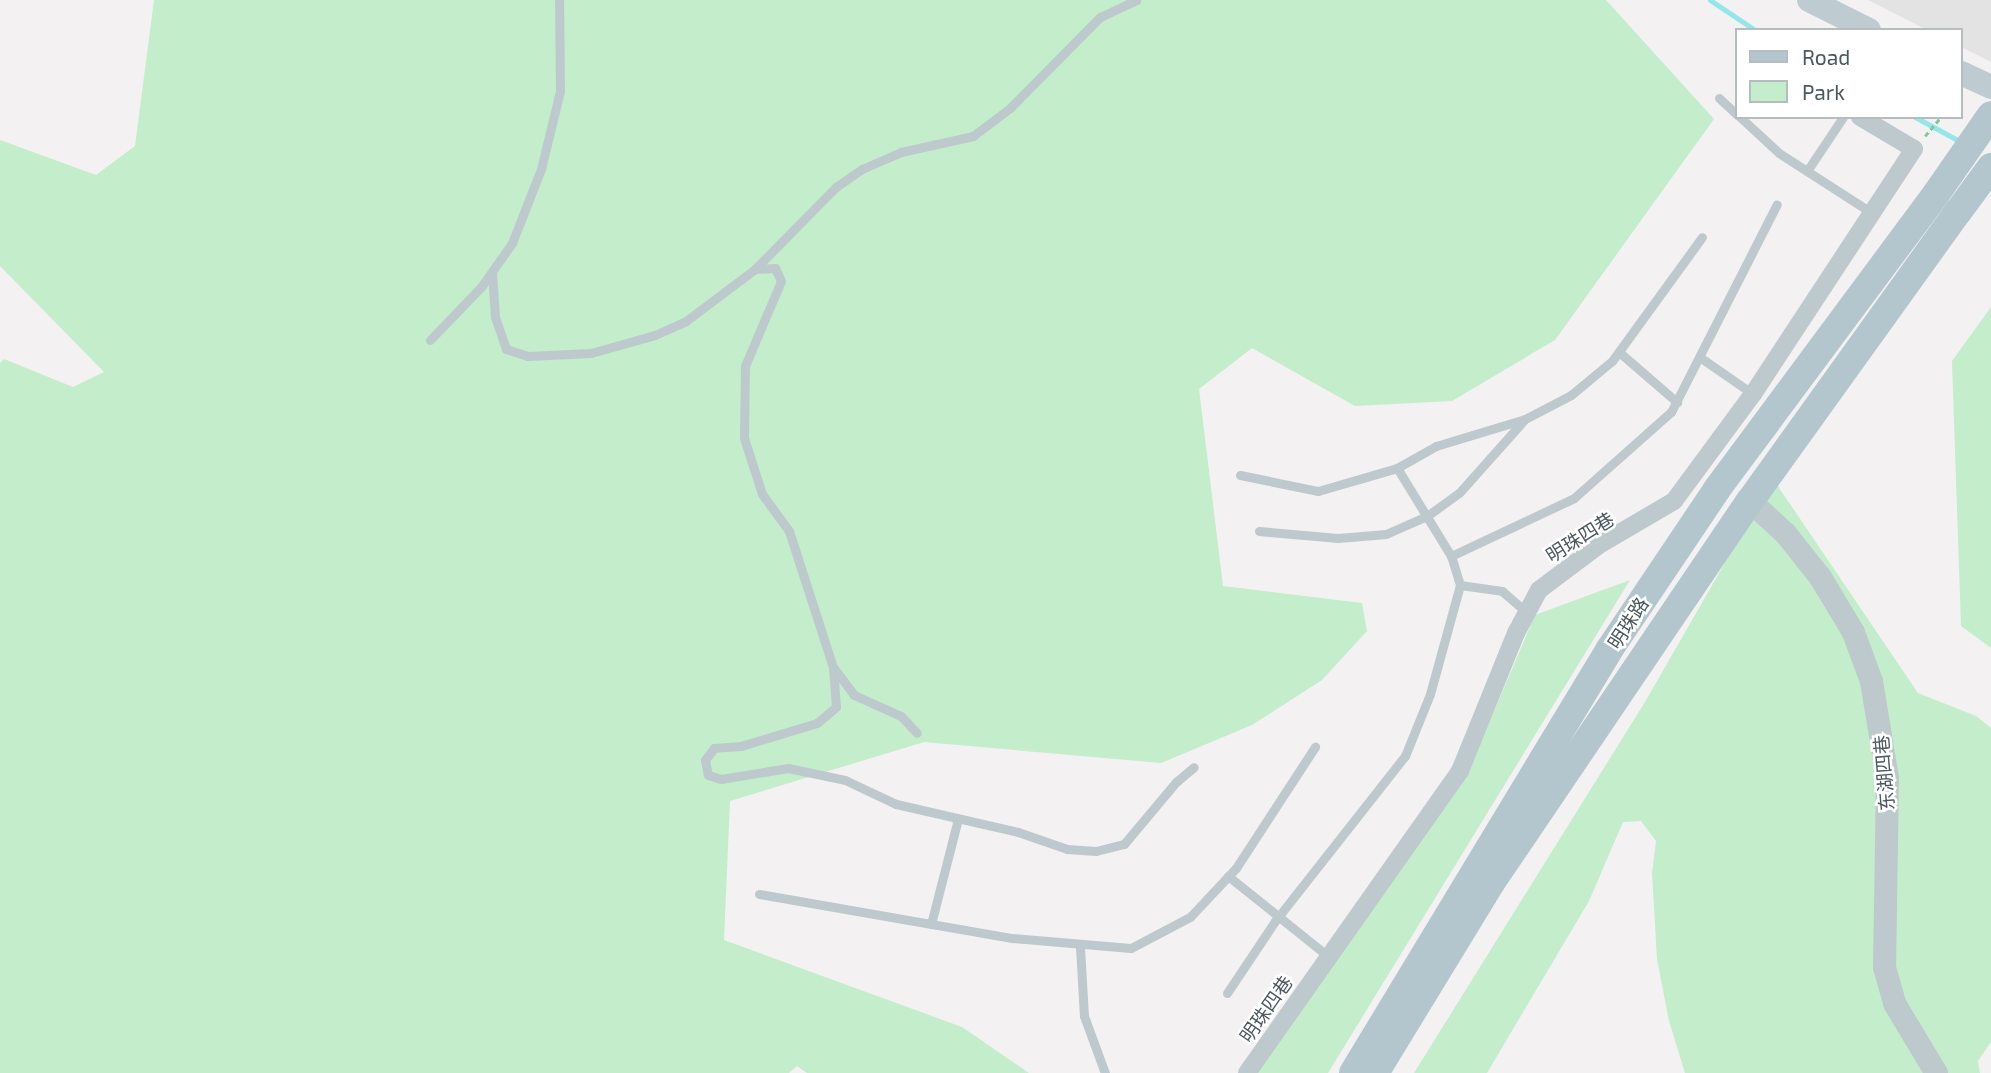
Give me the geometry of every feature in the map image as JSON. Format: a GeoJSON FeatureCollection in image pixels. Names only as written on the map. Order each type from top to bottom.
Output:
{"type":"FeatureCollection","features":[{"type":"Feature","properties":{"kind":"main road"},"geometry":{"type":"LineString","coordinates":[[1809,0],[1865,28]]}},
{"type":"Feature","properties":{"kind":"main road"},"geometry":{"type":"LineString","coordinates":[[1963,74],[1991,87]]}},
{"type":"Feature","properties":{"kind":"main road","name":"明珠路"},"geometry":{"type":"LineString","coordinates":[[1353,1073],[1609,650],[1717,489],[1936,194],[1991,115]]}},
{"type":"Feature","properties":{"kind":"main road","name":"明珠路"},"geometry":{"type":"LineString","coordinates":[[1375,1073],[1491,883],[1749,501],[1991,167]]}},
{"type":"Feature","properties":{"kind":"street"},"geometry":{"type":"LineString","coordinates":[[1863,119],[1914,149]]}},
{"type":"Feature","properties":{"kind":"street","name":"明珠四巷"},"geometry":{"type":"LineString","coordinates":[[1247,1073],[1460,771],[1539,590],[1558,573],[1674,501],[1753,394],[1914,149]]}},
{"type":"Feature","properties":{"kind":"street","name":"东湖四巷"},"geometry":{"type":"LineString","coordinates":[[1749,501],[1785,533],[1820,577],[1862,655],[1876,703],[1887,778],[1884,967],[1894,1003],[1936,1073]]}},
{"type":"Feature","properties":{"kind":"lane"},"geometry":{"type":"LineString","coordinates":[[430,340],[492,272],[512,243],[541,169],[560,91],[559,0]]}},
{"type":"Feature","properties":{"kind":"lane"},"geometry":{"type":"LineString","coordinates":[[492,272],[495,317],[506,349],[527,356],[591,353],[654,335],[686,321],[755,269],[836,187],[901,152],[974,136],[1010,108],[1100,17],[1136,0]]}},
{"type":"Feature","properties":{"kind":"lane"},"geometry":{"type":"LineString","coordinates":[[1719,98],[1736,113]]}},
{"type":"Feature","properties":{"kind":"lane"},"geometry":{"type":"LineString","coordinates":[[1742,119],[1779,153],[1872,214]]}},
{"type":"Feature","properties":{"kind":"lane"},"geometry":{"type":"LineString","coordinates":[[1807,171],[1842,119]]}},
{"type":"Feature","properties":{"kind":"lane"},"geometry":{"type":"LineString","coordinates":[[1451,556],[1574,498],[1632,449],[1677,402],[1702,358],[1777,204]]}},
{"type":"Feature","properties":{"kind":"lane"},"geometry":{"type":"LineString","coordinates":[[1240,474],[1318,491],[1397,468],[1436,446],[1525,419],[1572,395],[1619,352],[1703,237]]}},
{"type":"Feature","properties":{"kind":"lane"},"geometry":{"type":"LineString","coordinates":[[755,269],[775,268],[780,281],[745,366],[744,438],[762,494],[789,531],[810,606],[833,667],[854,695],[901,716],[917,733]]}},
{"type":"Feature","properties":{"kind":"lane"},"geometry":{"type":"LineString","coordinates":[[1619,352],[1677,402]]}},
{"type":"Feature","properties":{"kind":"lane"},"geometry":{"type":"LineString","coordinates":[[1702,358],[1753,394]]}},
{"type":"Feature","properties":{"kind":"lane"},"geometry":{"type":"LineString","coordinates":[[1259,531],[1338,538],[1386,534],[1427,516],[1459,493],[1525,419]]}},
{"type":"Feature","properties":{"kind":"lane"},"geometry":{"type":"LineString","coordinates":[[1227,993],[1279,916],[1405,756],[1446,643],[1460,585],[1451,556],[1397,468]]}},
{"type":"Feature","properties":{"kind":"lane"},"geometry":{"type":"LineString","coordinates":[[1460,585],[1502,591],[1527,613]]}},
{"type":"Feature","properties":{"kind":"lane"},"geometry":{"type":"LineString","coordinates":[[833,667],[836,707],[817,723],[741,747],[714,748],[705,760],[708,775],[721,779],[788,768],[845,780],[896,804],[1018,832],[1068,849],[1096,851],[1124,844],[1194,767]]}},
{"type":"Feature","properties":{"kind":"lane"},"geometry":{"type":"LineString","coordinates":[[759,894],[1080,947],[1130,948],[1190,917],[1228,876],[1315,747]]}},
{"type":"Feature","properties":{"kind":"lane"},"geometry":{"type":"LineString","coordinates":[[931,924],[958,820]]}},
{"type":"Feature","properties":{"kind":"lane"},"geometry":{"type":"LineString","coordinates":[[1228,876],[1329,957]]}},
{"type":"Feature","properties":{"kind":"lane"},"geometry":{"type":"LineString","coordinates":[[1080,947],[1084,1016],[1105,1073]]}},
{"type":"Feature","properties":{"kind":"path"},"geometry":{"type":"LineString","coordinates":[[1914,149],[1939,119]]}},
{"type":"Feature","properties":{"kind":"shaded area"},"geometry":{"type":"Polygon","coordinates":[[[1868,0],[1991,0],[1991,62],[1963,48],[1963,28],[1923,28],[1868,0]]]}},
{"type":"Feature","properties":{"kind":"green space"},"geometry":{"type":"Polygon","coordinates":[[[154,0],[1606,0],[1714,119],[1555,340],[1452,401],[1355,406],[1252,348],[1199,389],[1223,586],[1362,603],[1367,631],[1322,680],[1252,725],[1161,763],[924,742],[730,801],[724,940],[962,1027],[1029,1073],[807,1073],[797,1066],[789,1073],[0,1073],[0,363],[4,359],[73,387],[104,372],[0,266],[0,140],[96,175],[135,146],[154,0]]]}},
{"type":"Feature","properties":{"kind":"green space"},"geometry":{"type":"Polygon","coordinates":[[[1991,307],[1991,648],[1961,626],[1952,361],[1991,307]]]}},
{"type":"Feature","properties":{"kind":"green space"},"geometry":{"type":"Polygon","coordinates":[[[1773,479],[1918,693],[1976,716],[1991,728],[1991,1042],[1978,1061],[1980,1073],[1685,1073],[1669,1021],[1657,959],[1652,873],[1656,841],[1641,821],[1623,822],[1589,901],[1487,1073],[1414,1073],[1645,702],[1773,479]]]}},
{"type":"Feature","properties":{"kind":"green space"},"geometry":{"type":"Polygon","coordinates":[[[1630,580],[1328,1073],[1257,1073],[1466,777],[1535,615],[1630,580]]]}},
{"type":"Feature","properties":{"kind":"waterway"},"geometry":{"type":"LineString","coordinates":[[1710,0],[1752,28]]}},
{"type":"Feature","properties":{"kind":"waterway"},"geometry":{"type":"LineString","coordinates":[[1919,119],[1961,142]]}}]}
